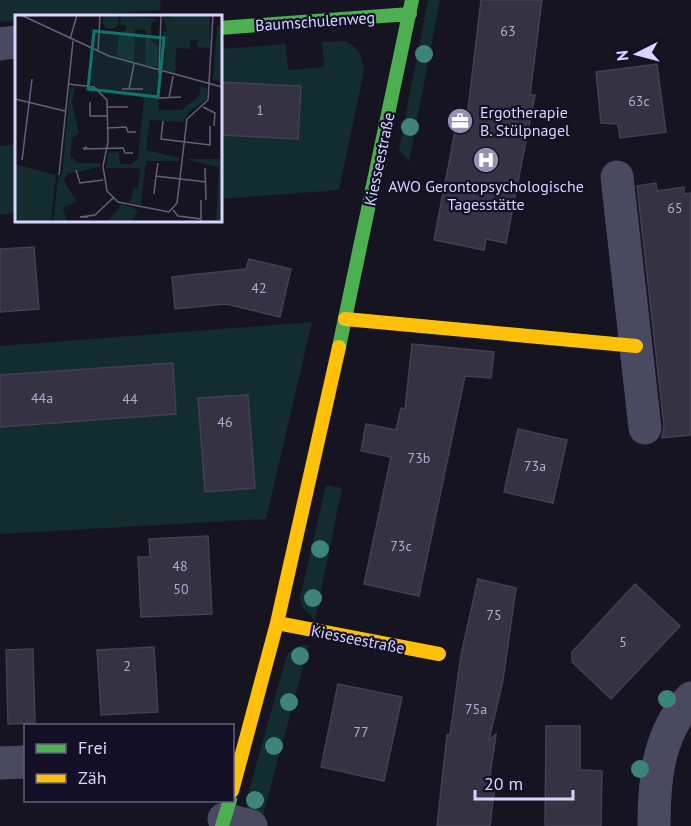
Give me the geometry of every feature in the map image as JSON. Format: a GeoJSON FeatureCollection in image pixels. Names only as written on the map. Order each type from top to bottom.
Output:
{"type":"FeatureCollection","features":[{"type":"Feature","properties":{"kind":"street","name":"Baumschulenweg"},"geometry":{"type":"LineString","coordinates":[[222,28],[411,7]]}},
{"type":"Feature","properties":{"kind":"street","name":"Kiesseestraße"},"geometry":{"type":"LineString","coordinates":[[234,794],[238,755],[277,622],[345,319],[411,7]]}},
{"type":"Feature","properties":{"kind":"street"},"geometry":{"type":"LineString","coordinates":[[0,44],[15,42]]}},
{"type":"Feature","properties":{"kind":"street"},"geometry":{"type":"LineString","coordinates":[[617,177],[645,428]]}},
{"type":"Feature","properties":{"kind":"street"},"geometry":{"type":"LineString","coordinates":[[345,319],[636,346]]}},
{"type":"Feature","properties":{"kind":"street","name":"Kiesseestraße"},"geometry":{"type":"LineString","coordinates":[[277,622],[440,654]]}},
{"type":"Feature","properties":{"kind":"street"},"geometry":{"type":"LineString","coordinates":[[654,826],[654,789],[659,755],[670,728],[691,698]]}},
{"type":"Feature","properties":{"kind":"street"},"geometry":{"type":"LineString","coordinates":[[0,763],[24,762]]}},
{"type":"Feature","properties":{"kind":"green space"},"geometry":{"type":"Polygon","coordinates":[[[0,0],[160,0],[161,10],[88,15],[15,15],[15,21],[0,22],[0,0]]]}},
{"type":"Feature","properties":{"kind":"green space"},"geometry":{"type":"Polygon","coordinates":[[[428,0],[440,0],[409,161],[399,149],[428,0]]]}},
{"type":"Feature","properties":{"kind":"green space"},"geometry":{"type":"Polygon","coordinates":[[[344,41],[353,45],[359,52],[364,71],[339,190],[222,199],[222,49],[286,44],[288,70],[324,67],[322,42],[344,41]]]}},
{"type":"Feature","properties":{"kind":"green space"},"geometry":{"type":"Polygon","coordinates":[[[15,144],[15,213],[0,215],[0,146],[15,144]]]}},
{"type":"Feature","properties":{"kind":"green space"},"geometry":{"type":"Polygon","coordinates":[[[312,322],[266,519],[0,534],[0,346],[312,322]]]}},
{"type":"Feature","properties":{"kind":"green space"},"geometry":{"type":"Polygon","coordinates":[[[326,485],[342,488],[315,620],[302,607],[300,598],[326,485]]]}},
{"type":"Feature","properties":{"kind":"green space"},"geometry":{"type":"Polygon","coordinates":[[[309,645],[262,819],[247,809],[246,801],[287,655],[294,648],[309,645]]]}},
{"type":"Feature","properties":{"kind":"building","name":"AWO Gerontopsychologische Tagesstätte"},"geometry":{"type":"Polygon","coordinates":[[[481,0],[542,0],[530,95],[535,95],[506,243],[486,239],[484,250],[434,240],[458,116],[467,118],[481,0]]]}},
{"type":"Feature","properties":{"kind":"building"},"geometry":{"type":"Polygon","coordinates":[[[657,64],[666,132],[620,138],[618,124],[601,123],[596,72],[657,64]]]}},
{"type":"Feature","properties":{"kind":"building"},"geometry":{"type":"Polygon","coordinates":[[[222,82],[301,86],[298,139],[222,135],[222,82]]]}},
{"type":"Feature","properties":{"kind":"building"},"geometry":{"type":"Polygon","coordinates":[[[656,183],[657,191],[684,187],[684,194],[691,193],[691,435],[662,438],[664,426],[637,186],[656,183]]]}},
{"type":"Feature","properties":{"kind":"building"},"geometry":{"type":"Polygon","coordinates":[[[34,247],[39,309],[0,312],[0,249],[34,247]]]}},
{"type":"Feature","properties":{"kind":"building"},"geometry":{"type":"Polygon","coordinates":[[[249,259],[291,269],[280,317],[226,304],[175,309],[172,277],[246,269],[249,259]]]}},
{"type":"Feature","properties":{"kind":"building"},"geometry":{"type":"Polygon","coordinates":[[[412,344],[494,352],[491,378],[465,376],[419,596],[364,584],[391,457],[361,451],[366,424],[396,430],[401,408],[405,409],[412,344]]]}},
{"type":"Feature","properties":{"kind":"building"},"geometry":{"type":"Polygon","coordinates":[[[173,363],[176,414],[0,427],[0,375],[173,363]]]}},
{"type":"Feature","properties":{"kind":"building"},"geometry":{"type":"Polygon","coordinates":[[[248,395],[255,488],[205,492],[198,398],[248,395]]]}},
{"type":"Feature","properties":{"kind":"building"},"geometry":{"type":"Polygon","coordinates":[[[518,429],[567,440],[553,503],[504,492],[518,429]]]}},
{"type":"Feature","properties":{"kind":"building"},"geometry":{"type":"Polygon","coordinates":[[[208,536],[212,614],[141,617],[138,557],[150,557],[149,539],[208,536]]]}},
{"type":"Feature","properties":{"kind":"building"},"geometry":{"type":"Polygon","coordinates":[[[478,579],[516,588],[503,680],[489,740],[496,734],[489,782],[495,783],[490,826],[437,826],[447,735],[450,735],[461,655],[478,579]]]}},
{"type":"Feature","properties":{"kind":"building"},"geometry":{"type":"Polygon","coordinates":[[[635,584],[680,626],[611,699],[572,662],[572,652],[635,584]]]}},
{"type":"Feature","properties":{"kind":"building"},"geometry":{"type":"Polygon","coordinates":[[[154,647],[158,712],[101,715],[97,650],[154,647]]]}},
{"type":"Feature","properties":{"kind":"building"},"geometry":{"type":"Polygon","coordinates":[[[33,649],[35,723],[8,724],[6,650],[33,649]]]}},
{"type":"Feature","properties":{"kind":"building"},"geometry":{"type":"Polygon","coordinates":[[[338,684],[402,697],[384,781],[321,767],[338,684]]]}},
{"type":"Feature","properties":{"kind":"building"},"geometry":{"type":"Polygon","coordinates":[[[546,726],[580,726],[580,770],[602,771],[601,826],[545,826],[546,726]]]}},
{"type":"Feature","properties":{"kind":"traffic: fast"},"geometry":{"type":"LineString","coordinates":[[339,347],[412,0]]}},
{"type":"Feature","properties":{"kind":"traffic: fast"},"geometry":{"type":"LineString","coordinates":[[222,28],[410,14]]}},
{"type":"Feature","properties":{"kind":"traffic: fast"},"geometry":{"type":"LineString","coordinates":[[222,826],[229,802]]}},
{"type":"Feature","properties":{"kind":"traffic: slow"},"geometry":{"type":"LineString","coordinates":[[345,319],[636,346]]}},
{"type":"Feature","properties":{"kind":"traffic: slow"},"geometry":{"type":"LineString","coordinates":[[234,784],[277,623],[339,347]]}},
{"type":"Feature","properties":{"kind":"traffic: slow"},"geometry":{"type":"LineString","coordinates":[[277,623],[439,654]]}},
{"type":"Feature","properties":{"kind":"place","name":"Ergotherapie B. Stülpnagel"},"geometry":{"type":"Point","coordinates":[460,121]}},
{"type":"Feature","properties":{"kind":"place","name":"AWO Gerontopsychologische Tagesstätte"},"geometry":{"type":"Point","coordinates":[486,160]}}]}
